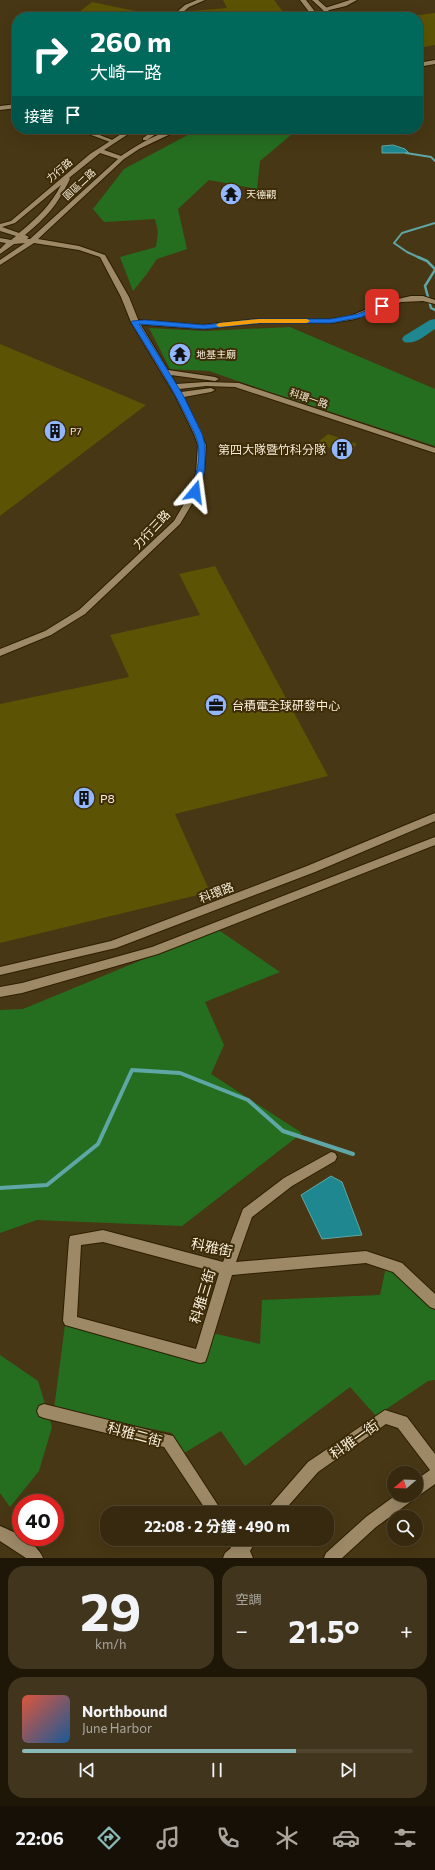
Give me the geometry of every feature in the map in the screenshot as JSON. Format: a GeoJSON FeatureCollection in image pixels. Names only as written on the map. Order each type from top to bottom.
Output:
{"type":"FeatureCollection","features":[{"type":"Feature","properties":{"kind":"street"},"geometry":{"type":"LineString","coordinates":[[180,12],[187,6],[202,0]]}},
{"type":"Feature","properties":{"kind":"street"},"geometry":{"type":"LineString","coordinates":[[303,0],[312,12]]}},
{"type":"Feature","properties":{"kind":"street"},"geometry":{"type":"LineString","coordinates":[[315,0],[326,12]]}},
{"type":"Feature","properties":{"kind":"street"},"geometry":{"type":"LineString","coordinates":[[325,9],[344,5],[354,0]]}},
{"type":"Feature","properties":{"kind":"street"},"geometry":{"type":"LineString","coordinates":[[423,64],[435,62]]}},
{"type":"Feature","properties":{"kind":"street"},"geometry":{"type":"LineString","coordinates":[[0,108],[12,107]]}},
{"type":"Feature","properties":{"kind":"street"},"geometry":{"type":"LineString","coordinates":[[92,134],[112,141]]}},
{"type":"Feature","properties":{"kind":"street","name":"力行路"},"geometry":{"type":"LineString","coordinates":[[0,227],[13,222],[68,175],[112,141],[124,134]]}},
{"type":"Feature","properties":{"kind":"street"},"geometry":{"type":"LineString","coordinates":[[100,150],[122,158],[153,134]]}},
{"type":"Feature","properties":{"kind":"street","name":"園區二路"},"geometry":{"type":"LineString","coordinates":[[0,262],[32,241],[122,158],[137,148],[167,134]]}},
{"type":"Feature","properties":{"kind":"street","name":"園區二路"},"geometry":{"type":"LineString","coordinates":[[0,252],[43,217],[57,199],[68,175]]}},
{"type":"Feature","properties":{"kind":"street","name":"力行三路"},"geometry":{"type":"LineString","coordinates":[[0,227],[22,235],[32,241]]}},
{"type":"Feature","properties":{"kind":"street","name":"力行三路"},"geometry":{"type":"LineString","coordinates":[[0,240],[11,243],[32,241],[89,251],[103,256],[125,297],[135,322],[179,395],[202,445],[200,473],[195,492],[177,522],[130,569],[82,612],[48,633],[0,653]]}},
{"type":"Feature","properties":{"kind":"street"},"geometry":{"type":"LineString","coordinates":[[135,322],[204,327],[259,321],[331,321],[360,315],[396,301],[408,299],[428,300],[435,302]]}},
{"type":"Feature","properties":{"kind":"street"},"geometry":{"type":"LineString","coordinates":[[165,372],[220,380],[236,385]]}},
{"type":"Feature","properties":{"kind":"street","name":"科環一路"},"geometry":{"type":"LineString","coordinates":[[174,387],[206,384],[236,385],[435,450]]}},
{"type":"Feature","properties":{"kind":"street","name":"科環一路"},"geometry":{"type":"LineString","coordinates":[[179,395],[207,390],[229,390],[267,400],[435,457]]}},
{"type":"Feature","properties":{"kind":"street","name":"科環路"},"geometry":{"type":"LineString","coordinates":[[0,970],[112,945],[312,869],[432,818]]}},
{"type":"Feature","properties":{"kind":"street"},"geometry":{"type":"LineString","coordinates":[[0,992],[22,988],[154,951],[434,841]]}},
{"type":"Feature","properties":{"kind":"street","name":"科雅三街"},"geometry":{"type":"LineString","coordinates":[[70,1321],[200,1357],[227,1269],[247,1213],[288,1182],[331,1157]]}},
{"type":"Feature","properties":{"kind":"street","name":"科雅街"},"geometry":{"type":"LineString","coordinates":[[70,1321],[75,1240],[103,1236],[227,1269],[366,1257],[397,1267],[435,1303]]}},
{"type":"Feature","properties":{"kind":"street","name":"科雅二街"},"geometry":{"type":"LineString","coordinates":[[44,1411],[168,1441],[211,1506]]}},
{"type":"Feature","properties":{"kind":"street","name":"科雅一街"},"geometry":{"type":"LineString","coordinates":[[279,1506],[313,1467],[385,1417],[402,1422],[435,1465]]}},
{"type":"Feature","properties":{"kind":"street"},"geometry":{"type":"LineString","coordinates":[[423,1484],[435,1475]]}},
{"type":"Feature","properties":{"kind":"street"},"geometry":{"type":"LineString","coordinates":[[331,1558],[371,1522],[398,1502]]}},
{"type":"Feature","properties":{"kind":"street"},"geometry":{"type":"LineString","coordinates":[[0,1533],[27,1549],[36,1558]]}},
{"type":"Feature","properties":{"kind":"green space"},"geometry":{"type":"Polygon","coordinates":[[[190,134],[292,134],[260,161],[257,189],[209,180],[178,209],[187,249],[157,259],[133,291],[120,257],[156,247],[158,232],[155,219],[104,222],[93,209],[124,169],[190,134]]]}},
{"type":"Feature","properties":{"kind":"green space"},"geometry":{"type":"Polygon","coordinates":[[[290,327],[435,389],[435,446],[209,371],[170,369],[149,328],[206,331],[290,327]]]}},
{"type":"Feature","properties":{"kind":"green space"},"geometry":{"type":"Polygon","coordinates":[[[217,929],[280,972],[205,1002],[224,1045],[211,1074],[302,1133],[182,1226],[37,1220],[0,1233],[0,1010],[23,1009],[217,929]]]}},
{"type":"Feature","properties":{"kind":"green space"},"geometry":{"type":"Polygon","coordinates":[[[386,1267],[435,1308],[435,1380],[428,1381],[376,1416],[350,1387],[245,1466],[221,1431],[184,1453],[172,1433],[122,1423],[122,1425],[54,1409],[65,1325],[205,1363],[212,1333],[260,1344],[262,1300],[380,1295],[386,1267]]]}},
{"type":"Feature","properties":{"kind":"green space"},"geometry":{"type":"Polygon","coordinates":[[[0,1355],[38,1381],[52,1427],[39,1471],[20,1494],[12,1494],[12,1505],[10,1507],[0,1493],[0,1355]]]}},
{"type":"Feature","properties":{"kind":"water"},"geometry":{"type":"Polygon","coordinates":[[[393,145],[405,149],[409,153],[382,153],[382,146],[393,145]]]}},
{"type":"Feature","properties":{"kind":"water"},"geometry":{"type":"Polygon","coordinates":[[[331,1176],[342,1182],[362,1235],[322,1239],[301,1195],[331,1176]]]}},
{"type":"Feature","properties":{"kind":"building"},"geometry":{"type":"Polygon","coordinates":[[[223,0],[274,0],[283,12],[191,12],[227,8],[223,0]]]}},
{"type":"Feature","properties":{"kind":"building"},"geometry":{"type":"Polygon","coordinates":[[[92,2],[140,12],[79,12],[92,2]]]}},
{"type":"Feature","properties":{"kind":"building"},"geometry":{"type":"Polygon","coordinates":[[[435,13],[435,45],[423,47],[423,14],[435,13]]]}},
{"type":"Feature","properties":{"kind":"building","name":"P7"},"geometry":{"type":"Polygon","coordinates":[[[0,344],[146,405],[0,516],[0,344]]]}},
{"type":"Feature","properties":{"kind":"building","name":"第四大隊暨竹科分隊"},"geometry":{"type":"Polygon","coordinates":[[[328,434],[357,444],[346,454],[317,443],[328,434]]]}},
{"type":"Feature","properties":{"kind":"building"},"geometry":{"type":"Polygon","coordinates":[[[215,566],[328,776],[175,814],[210,892],[0,943],[0,704],[129,677],[110,635],[200,615],[179,574],[215,566]]]}},
{"type":"Feature","properties":{"kind":"waterway"},"geometry":{"type":"LineString","coordinates":[[406,153],[431,157],[435,161]]}},
{"type":"Feature","properties":{"kind":"waterway"},"geometry":{"type":"LineString","coordinates":[[420,258],[407,252],[394,243],[402,233],[435,223]]}},
{"type":"Feature","properties":{"kind":"waterway"},"geometry":{"type":"LineString","coordinates":[[418,257],[427,261],[435,269]]}},
{"type":"Feature","properties":{"kind":"waterway"},"geometry":{"type":"LineString","coordinates":[[435,270],[425,286],[431,308],[435,310]]}},
{"type":"Feature","properties":{"kind":"waterway"},"geometry":{"type":"LineString","coordinates":[[409,339],[435,323]]}},
{"type":"Feature","properties":{"kind":"waterway"},"geometry":{"type":"LineString","coordinates":[[0,1188],[47,1185],[98,1144],[132,1070],[180,1073],[248,1100],[283,1131],[353,1154]]}},
{"type":"Feature","properties":{"kind":"slow traffic"},"geometry":{"type":"LineString","coordinates":[[219,325],[259,321],[307,321]]}},
{"type":"Feature","properties":{"kind":"place","name":"天德觀"},"geometry":{"type":"Point","coordinates":[231,194]}},
{"type":"Feature","properties":{"kind":"place","name":"地基主廟"},"geometry":{"type":"Point","coordinates":[180,354]}},
{"type":"Feature","properties":{"kind":"place","name":"P7"},"geometry":{"type":"Point","coordinates":[55,431]}},
{"type":"Feature","properties":{"kind":"place","name":"第四大隊暨竹科分隊"},"geometry":{"type":"Point","coordinates":[342,449]}},
{"type":"Feature","properties":{"kind":"place","name":"台積電全球研發中心"},"geometry":{"type":"Point","coordinates":[216,705]}},
{"type":"Feature","properties":{"kind":"place","name":"P8"},"geometry":{"type":"Point","coordinates":[84,798]}},
{"type":"Feature","properties":{"kind":"route"},"geometry":{"type":"LineString","coordinates":[[195,492],[200,473],[202,445],[179,395],[135,322],[152,322],[178,326],[204,327],[259,321],[331,321],[351,318],[382,306]]}}]}
